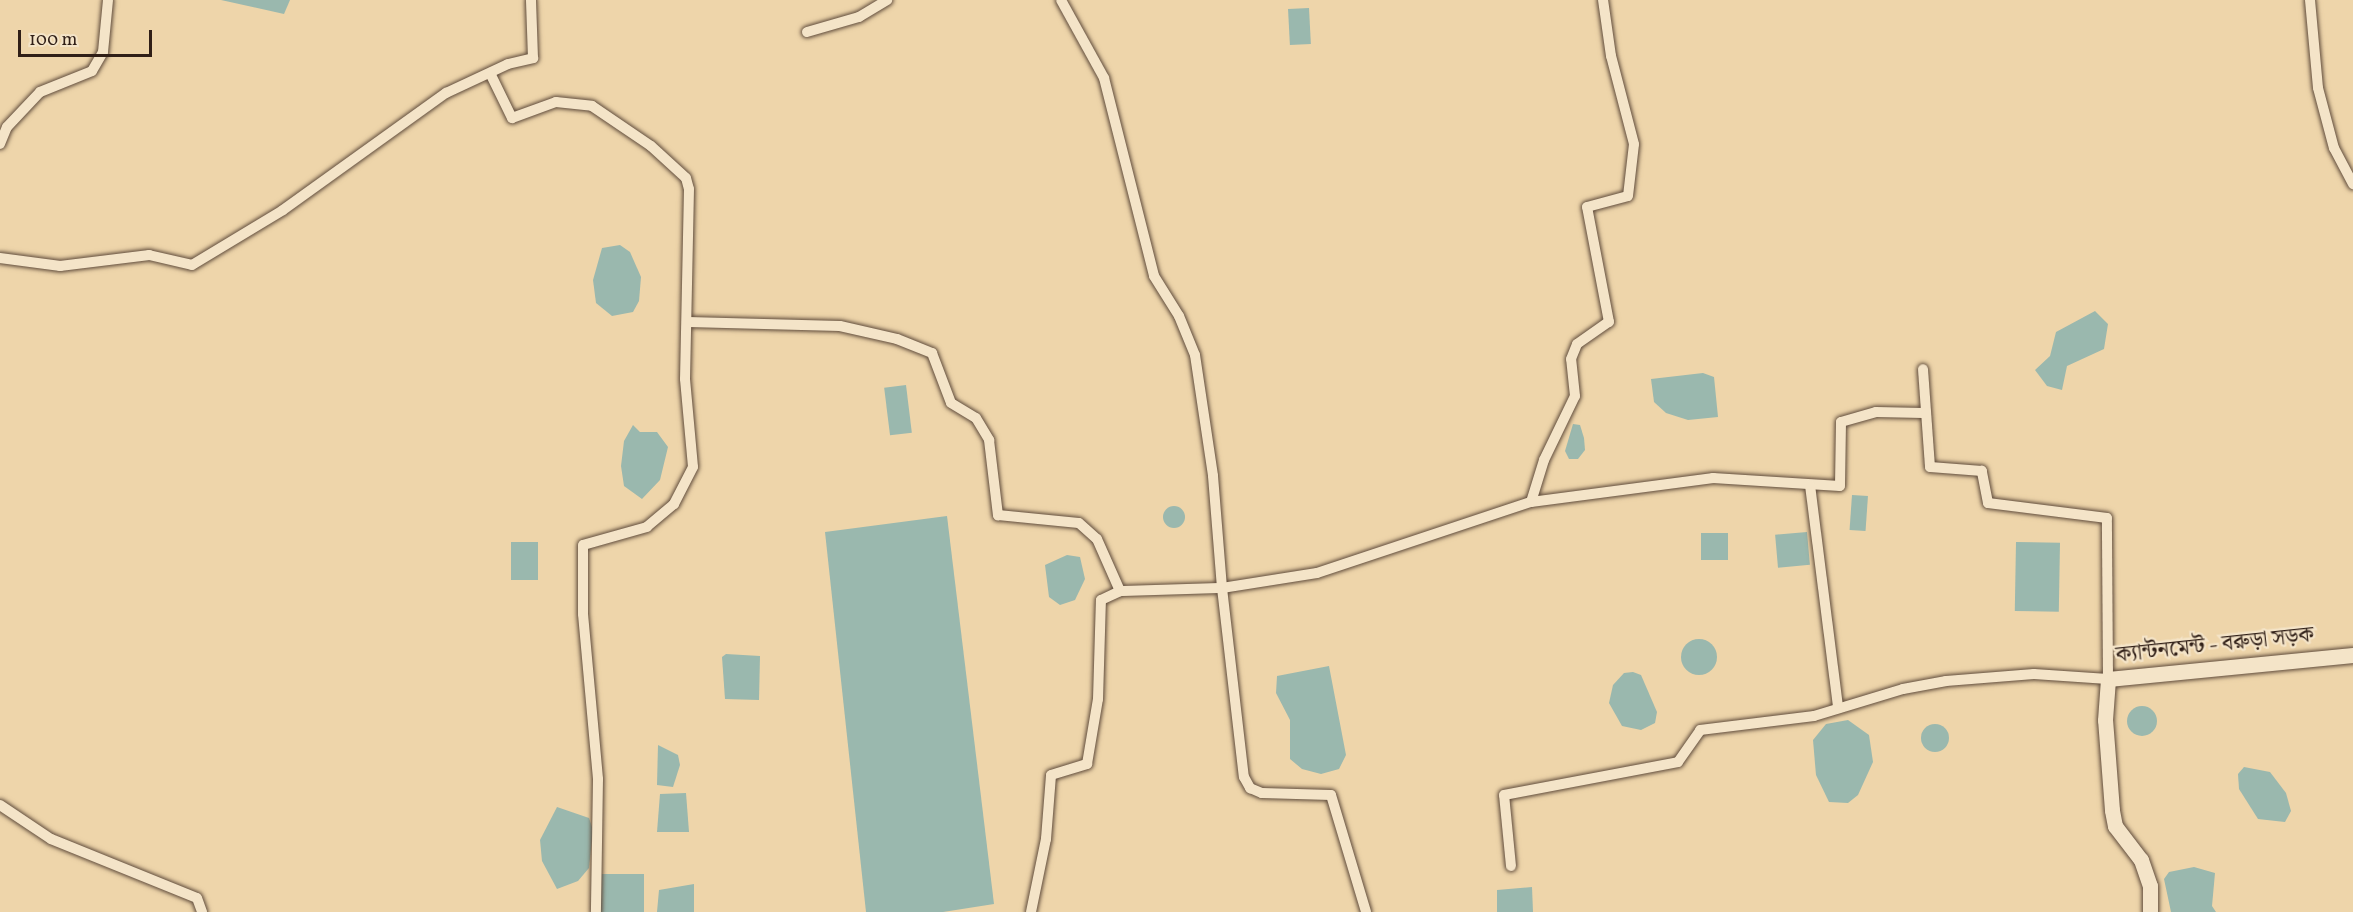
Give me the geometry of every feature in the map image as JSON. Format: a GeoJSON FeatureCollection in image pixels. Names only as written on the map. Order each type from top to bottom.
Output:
{"type":"FeatureCollection","features":[{"type":"Feature","properties":{"kind":"main road","name":"ক্যান্টনমেন্ট - বরুড়া সড়ক"},"geometry":{"type":"LineString","coordinates":[[2150,912],[2150,886],[2141,860],[2115,826],[2112,810],[2105,720],[2108,679],[2353,655]]}},
{"type":"Feature","properties":{"kind":"street"},"geometry":{"type":"LineString","coordinates":[[0,144],[3,126],[48,86],[92,71],[103,52],[108,0]]}},
{"type":"Feature","properties":{"kind":"street"},"geometry":{"type":"LineString","coordinates":[[0,258],[60,266],[149,255],[192,265],[284,210],[446,93],[491,75],[508,64],[533,58],[531,0]]}},
{"type":"Feature","properties":{"kind":"street"},"geometry":{"type":"LineString","coordinates":[[807,32],[859,17],[887,0]]}},
{"type":"Feature","properties":{"kind":"street"},"geometry":{"type":"LineString","coordinates":[[1061,0],[1104,78],[1154,276],[1179,316],[1195,355],[1214,476],[1222,588],[1244,777],[1250,788],[1262,793],[1331,795],[1366,912]]}},
{"type":"Feature","properties":{"kind":"street"},"geometry":{"type":"LineString","coordinates":[[1531,502],[1544,460],[1575,396],[1571,359],[1577,344],[1609,322],[1587,207],[1628,196],[1634,144],[1611,56],[1603,0]]}},
{"type":"Feature","properties":{"kind":"street"},"geometry":{"type":"LineString","coordinates":[[2310,0],[2318,88],[2334,148],[2353,184]]}},
{"type":"Feature","properties":{"kind":"street"},"geometry":{"type":"LineString","coordinates":[[491,75],[512,118],[556,102],[592,106],[645,141],[686,178],[688,322],[685,380],[693,467],[674,504],[647,526],[583,545],[584,614],[598,779],[596,912]]}},
{"type":"Feature","properties":{"kind":"street"},"geometry":{"type":"LineString","coordinates":[[688,322],[840,327],[897,339],[932,353],[951,403],[976,418],[989,440],[998,515],[1079,524],[1097,539],[1120,591]]}},
{"type":"Feature","properties":{"kind":"street"},"geometry":{"type":"LineString","coordinates":[[1511,866],[1502,800],[1509,792],[1661,767],[1685,757],[1694,733],[1700,730],[1814,716],[1946,681],[2034,674],[2108,679],[2107,518],[1988,503],[1982,471],[1930,467],[1923,413],[1923,369]]}},
{"type":"Feature","properties":{"kind":"street"},"geometry":{"type":"LineString","coordinates":[[1031,912],[1046,839],[1051,775],[1087,764],[1098,699],[1097,612],[1108,593],[1222,588],[1317,573],[1531,502],[1713,478],[1834,487],[1843,482],[1840,426],[1844,420],[1876,412],[1923,413]]}},
{"type":"Feature","properties":{"kind":"street"},"geometry":{"type":"LineString","coordinates":[[1810,485],[1838,708]]}},
{"type":"Feature","properties":{"kind":"street"},"geometry":{"type":"LineString","coordinates":[[0,805],[51,839],[197,898],[201,912]]}},
{"type":"Feature","properties":{"kind":"water"},"geometry":{"type":"Polygon","coordinates":[[[221,0],[290,0],[284,14],[221,0]]]}},
{"type":"Feature","properties":{"kind":"water"},"geometry":{"type":"Polygon","coordinates":[[[1309,8],[1311,44],[1290,45],[1288,9],[1309,8]]]}},
{"type":"Feature","properties":{"kind":"water"},"geometry":{"type":"Polygon","coordinates":[[[620,245],[630,252],[641,277],[639,301],[633,312],[612,316],[596,303],[593,280],[602,248],[620,245]]]}},
{"type":"Feature","properties":{"kind":"water"},"geometry":{"type":"Polygon","coordinates":[[[2095,311],[2108,324],[2104,349],[2067,366],[2062,390],[2047,386],[2035,370],[2050,356],[2056,332],[2095,311]]]}},
{"type":"Feature","properties":{"kind":"water"},"geometry":{"type":"Polygon","coordinates":[[[1703,373],[1714,377],[1718,417],[1688,420],[1666,413],[1654,402],[1651,379],[1703,373]]]}},
{"type":"Feature","properties":{"kind":"water"},"geometry":{"type":"Polygon","coordinates":[[[906,385],[912,433],[890,435],[884,388],[906,385]]]}},
{"type":"Feature","properties":{"kind":"water"},"geometry":{"type":"Polygon","coordinates":[[[1573,424],[1580,425],[1584,438],[1585,450],[1578,459],[1569,459],[1565,451],[1573,424]]]}},
{"type":"Feature","properties":{"kind":"water"},"geometry":{"type":"Polygon","coordinates":[[[633,425],[640,432],[657,432],[668,447],[660,480],[642,499],[624,486],[621,466],[624,441],[633,425]]]}},
{"type":"Feature","properties":{"kind":"water"},"geometry":{"type":"Polygon","coordinates":[[[1852,495],[1868,496],[1866,531],[1850,530],[1852,495]]]}},
{"type":"Feature","properties":{"kind":"water"},"geometry":{"type":"Polygon","coordinates":[[[1174,506],[1182,509],[1185,517],[1182,525],[1174,528],[1166,525],[1163,517],[1166,509],[1174,506]]]}},
{"type":"Feature","properties":{"kind":"water"},"geometry":{"type":"Polygon","coordinates":[[[947,516],[994,904],[943,912],[866,912],[825,532],[947,516]]]}},
{"type":"Feature","properties":{"kind":"water"},"geometry":{"type":"Polygon","coordinates":[[[1807,532],[1810,565],[1778,568],[1775,535],[1807,532]]]}},
{"type":"Feature","properties":{"kind":"water"},"geometry":{"type":"Polygon","coordinates":[[[1701,533],[1728,533],[1728,560],[1701,560],[1701,533]]]}},
{"type":"Feature","properties":{"kind":"water"},"geometry":{"type":"Polygon","coordinates":[[[511,542],[538,542],[538,580],[511,580],[511,542]]]}},
{"type":"Feature","properties":{"kind":"water"},"geometry":{"type":"Polygon","coordinates":[[[2016,542],[2060,543],[2059,612],[2015,611],[2016,542]]]}},
{"type":"Feature","properties":{"kind":"water"},"geometry":{"type":"Polygon","coordinates":[[[1067,555],[1080,557],[1085,579],[1075,600],[1060,605],[1049,597],[1045,565],[1067,555]]]}},
{"type":"Feature","properties":{"kind":"water"},"geometry":{"type":"Polygon","coordinates":[[[1699,639],[1712,644],[1717,657],[1712,670],[1699,675],[1686,670],[1681,657],[1686,644],[1699,639]]]}},
{"type":"Feature","properties":{"kind":"water"},"geometry":{"type":"Polygon","coordinates":[[[726,654],[760,656],[759,700],[725,699],[722,657],[726,654]]]}},
{"type":"Feature","properties":{"kind":"water"},"geometry":{"type":"Polygon","coordinates":[[[1329,666],[1346,755],[1339,769],[1321,774],[1302,769],[1290,759],[1290,720],[1276,693],[1277,676],[1329,666]]]}},
{"type":"Feature","properties":{"kind":"water"},"geometry":{"type":"Polygon","coordinates":[[[1633,672],[1641,675],[1657,712],[1655,723],[1641,730],[1622,726],[1609,703],[1613,685],[1624,673],[1633,672]]]}},
{"type":"Feature","properties":{"kind":"water"},"geometry":{"type":"Polygon","coordinates":[[[2142,706],[2153,710],[2157,721],[2153,732],[2142,736],[2131,732],[2127,721],[2131,710],[2142,706]]]}},
{"type":"Feature","properties":{"kind":"water"},"geometry":{"type":"Polygon","coordinates":[[[1848,720],[1869,735],[1873,762],[1858,795],[1848,803],[1829,802],[1816,775],[1813,740],[1826,724],[1848,720]]]}},
{"type":"Feature","properties":{"kind":"water"},"geometry":{"type":"Polygon","coordinates":[[[1935,724],[1945,728],[1949,738],[1945,748],[1935,752],[1925,748],[1921,738],[1925,728],[1935,724]]]}},
{"type":"Feature","properties":{"kind":"water"},"geometry":{"type":"Polygon","coordinates":[[[658,745],[678,755],[680,765],[673,787],[657,785],[658,745]]]}},
{"type":"Feature","properties":{"kind":"water"},"geometry":{"type":"Polygon","coordinates":[[[2244,767],[2270,772],[2286,793],[2291,811],[2285,822],[2258,819],[2239,789],[2238,774],[2244,767]]]}},
{"type":"Feature","properties":{"kind":"water"},"geometry":{"type":"Polygon","coordinates":[[[686,793],[689,832],[657,832],[660,794],[686,793]]]}},
{"type":"Feature","properties":{"kind":"water"},"geometry":{"type":"Polygon","coordinates":[[[557,807],[589,818],[593,830],[589,868],[578,881],[557,889],[542,861],[540,840],[557,807]]]}},
{"type":"Feature","properties":{"kind":"water"},"geometry":{"type":"Polygon","coordinates":[[[2194,867],[2215,873],[2212,906],[2216,912],[2171,912],[2164,879],[2169,872],[2194,867]]]}},
{"type":"Feature","properties":{"kind":"water"},"geometry":{"type":"Polygon","coordinates":[[[597,874],[644,874],[644,912],[597,912],[597,874]]]}},
{"type":"Feature","properties":{"kind":"water"},"geometry":{"type":"Polygon","coordinates":[[[694,884],[694,912],[657,912],[659,890],[694,884]]]}},
{"type":"Feature","properties":{"kind":"water"},"geometry":{"type":"Polygon","coordinates":[[[1532,887],[1533,912],[1497,912],[1497,890],[1532,887]]]}}]}
